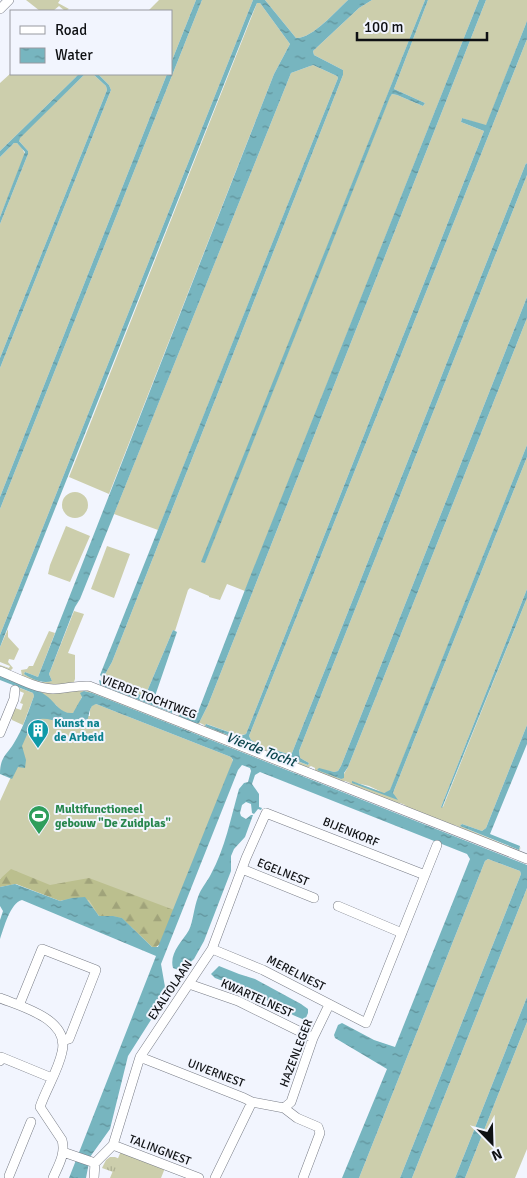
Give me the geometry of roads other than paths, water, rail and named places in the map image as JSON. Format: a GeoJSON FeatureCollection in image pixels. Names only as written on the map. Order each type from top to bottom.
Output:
{"type":"FeatureCollection","features":[{"type":"Feature","properties":{"kind":"street"},"geometry":{"type":"LineString","coordinates":[[0,9],[9,0]]}},
{"type":"Feature","properties":{"kind":"street","name":"VIERDE TOCHTWEG"},"geometry":{"type":"LineString","coordinates":[[0,671],[42,688],[89,686],[286,766],[527,859]]}},
{"type":"Feature","properties":{"kind":"street"},"geometry":{"type":"LineString","coordinates":[[0,733],[14,700],[15,690]]}},
{"type":"Feature","properties":{"kind":"street","name":"EXALTOLAAN"},"geometry":{"type":"LineString","coordinates":[[93,1162],[113,1145],[140,1057],[212,949],[242,868],[266,813]]}},
{"type":"Feature","properties":{"kind":"street","name":"BIJENKORF"},"geometry":{"type":"LineString","coordinates":[[266,813],[425,875]]}},
{"type":"Feature","properties":{"kind":"street"},"geometry":{"type":"LineString","coordinates":[[338,906],[402,932],[438,845]]}},
{"type":"Feature","properties":{"kind":"street","name":"EGELNEST"},"geometry":{"type":"LineString","coordinates":[[242,868],[314,898]]}},
{"type":"Feature","properties":{"kind":"street","name":"MERELNEST"},"geometry":{"type":"LineString","coordinates":[[212,949],[263,970],[366,1023],[402,932]]}},
{"type":"Feature","properties":{"kind":"street"},"geometry":{"type":"LineString","coordinates":[[20,1003],[42,949],[96,970],[69,1038],[62,1041]]}},
{"type":"Feature","properties":{"kind":"street","name":"KWARTELNEST"},"geometry":{"type":"LineString","coordinates":[[189,984],[238,1001],[313,1038]]}},
{"type":"Feature","properties":{"kind":"street"},"geometry":{"type":"LineString","coordinates":[[0,998],[51,1021],[59,1032],[62,1041],[62,1052],[40,1107],[62,1140],[63,1152],[52,1178]]}},
{"type":"Feature","properties":{"kind":"street","name":"HAZENLEGER"},"geometry":{"type":"LineString","coordinates":[[284,1108],[291,1102],[313,1038],[329,1005]]}},
{"type":"Feature","properties":{"kind":"street"},"geometry":{"type":"LineString","coordinates":[[0,1061],[1,1057],[52,1078]]}},
{"type":"Feature","properties":{"kind":"street","name":"UIVERNEST"},"geometry":{"type":"LineString","coordinates":[[140,1057],[252,1102],[284,1108]]}},
{"type":"Feature","properties":{"kind":"street"},"geometry":{"type":"LineString","coordinates":[[215,1178],[252,1102]]}},
{"type":"Feature","properties":{"kind":"street"},"geometry":{"type":"LineString","coordinates":[[284,1108],[297,1118],[318,1126],[320,1133],[303,1178]]}},
{"type":"Feature","properties":{"kind":"street"},"geometry":{"type":"LineString","coordinates":[[8,1176],[31,1122]]}},
{"type":"Feature","properties":{"kind":"street","name":"TALINGNEST"},"geometry":{"type":"LineString","coordinates":[[113,1145],[199,1178]]}},
{"type":"Feature","properties":{"kind":"street"},"geometry":{"type":"LineString","coordinates":[[63,1152],[93,1162],[94,1178]]}},
{"type":"Feature","properties":{"kind":"water"},"geometry":{"type":"Polygon","coordinates":[[[196,0],[202,0],[0,509],[0,497],[167,75],[172,75],[172,60],[196,0]]]}},
{"type":"Feature","properties":{"kind":"water"},"geometry":{"type":"Polygon","coordinates":[[[253,0],[265,0],[296,38],[309,34],[316,29],[348,0],[372,0],[359,8],[313,51],[314,55],[343,70],[343,75],[112,662],[102,677],[100,675],[338,78],[313,65],[291,73],[80,599],[75,607],[49,674],[52,681],[45,682],[30,678],[24,674],[25,672],[38,677],[274,74],[290,44],[260,3],[257,3],[0,647],[0,635],[253,0]]]}},
{"type":"Feature","properties":{"kind":"water"},"geometry":{"type":"Polygon","coordinates":[[[425,0],[428,0],[394,89],[425,103],[423,106],[392,94],[390,97],[205,563],[201,562],[425,0]]]}},
{"type":"Feature","properties":{"kind":"water"},"geometry":{"type":"Polygon","coordinates":[[[479,0],[486,0],[208,705],[199,723],[183,719],[179,716],[180,713],[192,717],[198,712],[479,0]]]}},
{"type":"Feature","properties":{"kind":"water"},"geometry":{"type":"Polygon","coordinates":[[[527,21],[527,39],[249,736],[251,740],[261,746],[259,747],[207,727],[205,726],[206,724],[240,736],[246,734],[484,131],[461,122],[462,118],[486,125],[527,21]]]}},
{"type":"Feature","properties":{"kind":"water"},"geometry":{"type":"Polygon","coordinates":[[[78,75],[84,75],[20,138],[19,141],[28,151],[28,154],[0,224],[0,217],[25,152],[17,143],[14,143],[0,157],[0,151],[78,75]]]}},
{"type":"Feature","properties":{"kind":"water"},"geometry":{"type":"Polygon","coordinates":[[[94,75],[99,75],[109,85],[111,90],[0,368],[0,358],[107,90],[106,86],[94,75]]]}},
{"type":"Feature","properties":{"kind":"water"},"geometry":{"type":"Polygon","coordinates":[[[526,163],[527,175],[299,751],[300,758],[309,763],[308,765],[274,752],[275,750],[288,754],[292,753],[526,163]]]}},
{"type":"Feature","properties":{"kind":"water"},"geometry":{"type":"Polygon","coordinates":[[[527,297],[527,318],[344,773],[344,778],[341,779],[317,770],[319,768],[334,772],[338,771],[341,766],[527,297]]]}},
{"type":"Feature","properties":{"kind":"water"},"geometry":{"type":"Polygon","coordinates":[[[527,445],[527,457],[393,793],[398,800],[352,783],[352,781],[384,793],[390,790],[527,445]]]}},
{"type":"Feature","properties":{"kind":"water"},"geometry":{"type":"Polygon","coordinates":[[[527,589],[527,598],[442,808],[441,807],[527,589]]]}},
{"type":"Feature","properties":{"kind":"water"},"geometry":{"type":"Polygon","coordinates":[[[173,630],[177,632],[154,699],[173,709],[172,713],[100,685],[99,680],[141,695],[146,694],[173,630]]]}},
{"type":"Feature","properties":{"kind":"water"},"geometry":{"type":"Polygon","coordinates":[[[0,675],[37,690],[62,710],[69,713],[73,713],[82,697],[80,693],[84,691],[92,693],[527,865],[527,888],[412,1178],[400,1178],[521,874],[520,871],[488,859],[485,861],[359,1178],[342,1178],[387,1069],[335,1038],[334,1035],[338,1025],[342,1023],[374,1040],[395,1047],[470,859],[467,854],[260,772],[255,775],[252,784],[259,794],[259,807],[262,808],[261,810],[258,809],[254,814],[252,813],[251,804],[246,802],[242,805],[241,816],[246,819],[253,815],[245,837],[234,849],[231,856],[231,871],[204,941],[194,959],[181,971],[173,968],[174,953],[189,930],[199,894],[220,854],[239,789],[244,783],[248,782],[250,768],[242,765],[238,770],[161,964],[165,987],[163,1001],[128,1056],[110,1129],[90,1157],[86,1178],[69,1178],[156,956],[22,900],[11,911],[0,939],[0,920],[3,911],[0,906],[0,887],[15,884],[60,901],[85,897],[99,916],[122,918],[152,947],[158,947],[233,760],[231,757],[96,704],[90,709],[86,723],[79,728],[50,719],[33,721],[22,746],[26,760],[25,768],[18,767],[12,779],[0,774],[1,764],[20,732],[34,696],[33,693],[0,680],[0,675]]]}},
{"type":"Feature","properties":{"kind":"water"},"geometry":{"type":"Polygon","coordinates":[[[527,725],[527,744],[490,834],[520,846],[519,850],[460,826],[462,824],[482,831],[486,828],[527,725]]]}},
{"type":"Feature","properties":{"kind":"water"},"geometry":{"type":"Polygon","coordinates":[[[219,966],[255,979],[301,1004],[308,1009],[305,1020],[248,990],[215,978],[211,974],[219,966]]]}},
{"type":"Feature","properties":{"kind":"water"},"geometry":{"type":"Polygon","coordinates":[[[527,997],[527,1022],[465,1178],[455,1178],[527,997]]]}},
{"type":"Feature","properties":{"kind":"place","name":"Kunst na de Arbeid"},"geometry":{"type":"Point","coordinates":[38,749]}},
{"type":"Feature","properties":{"kind":"place","name":"Multifunctioneel gebouw \"De Zuidplas\""},"geometry":{"type":"Point","coordinates":[39,835]}},
{"type":"Feature","properties":{"kind":"water label","name":"Vierde Tocht"},"geometry":{"type":"Point","coordinates":[261,749]}}]}
